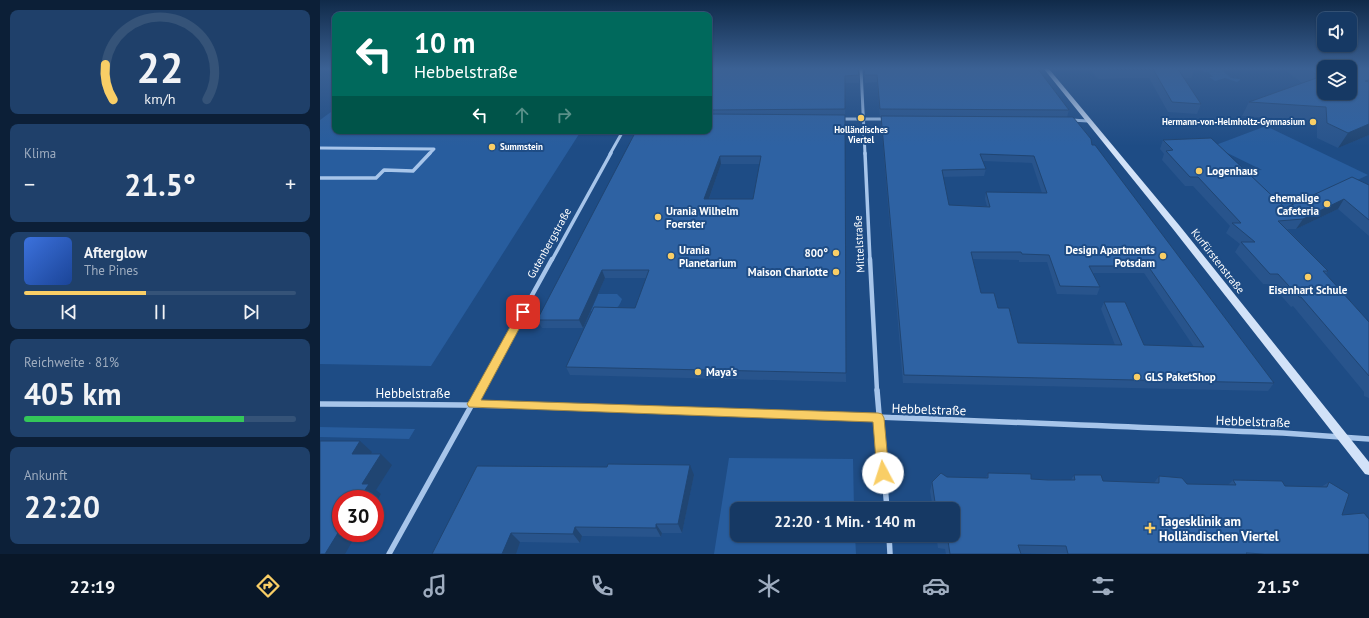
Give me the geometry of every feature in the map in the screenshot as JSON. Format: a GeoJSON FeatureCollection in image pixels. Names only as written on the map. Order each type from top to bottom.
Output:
{"type":"FeatureCollection","features":[{"type":"Feature","properties":{"kind":"street","name":"Mittelstraße"},"geometry":{"type":"LineString","coordinates":[[863,95],[878,418],[885,502]]}},
{"type":"Feature","properties":{"kind":"street","name":"Kurfürstenstraße"},"geometry":{"type":"LineString","coordinates":[[1067,95],[1176,227],[1369,470]]}},
{"type":"Feature","properties":{"kind":"street"},"geometry":{"type":"LineString","coordinates":[[834,119],[892,119]]}},
{"type":"Feature","properties":{"kind":"street"},"geometry":{"type":"LineString","coordinates":[[1067,120],[1088,121]]}},
{"type":"Feature","properties":{"kind":"street","name":"Gutenbergstraße"},"geometry":{"type":"LineString","coordinates":[[389,554],[620,134]]}},
{"type":"Feature","properties":{"kind":"street"},"geometry":{"type":"LineString","coordinates":[[320,148],[434,149],[413,170],[384,170],[376,178],[320,178]]}},
{"type":"Feature","properties":{"kind":"street","name":"Hebbelstraße"},"geometry":{"type":"LineString","coordinates":[[320,404],[472,404],[1341,435],[1369,438]]}},
{"type":"Feature","properties":{"kind":"street"},"geometry":{"type":"LineString","coordinates":[[889,542],[890,554]]}},
{"type":"Feature","properties":{"kind":"shaded area"},"geometry":{"type":"Polygon","coordinates":[[[332,111],[332,134],[579,134],[431,366],[320,364],[320,120],[332,111]]]}},
{"type":"Feature","properties":{"kind":"shaded area"},"geometry":{"type":"Polygon","coordinates":[[[1266,126],[1368,175],[1287,213],[1234,171],[1262,170],[1213,146],[1266,126]]]}},
{"type":"Feature","properties":{"kind":"shaded area"},"geometry":{"type":"Polygon","coordinates":[[[598,294],[617,294],[622,299],[620,304],[614,310],[591,311],[598,294]]]}},
{"type":"Feature","properties":{"kind":"shaded area"},"geometry":{"type":"Polygon","coordinates":[[[320,427],[415,429],[409,439],[320,437],[320,427]]]}},
{"type":"Feature","properties":{"kind":"shaded area"},"geometry":{"type":"Polygon","coordinates":[[[729,458],[853,459],[854,502],[730,502],[730,542],[855,542],[856,554],[714,554],[729,458]]]}},
{"type":"Feature","properties":{"kind":"building"},"geometry":{"type":"Polygon","coordinates":[[[712,95],[845,95],[845,109],[712,110],[712,95]]]}},
{"type":"Feature","properties":{"kind":"building"},"geometry":{"type":"Polygon","coordinates":[[[879,95],[1058,95],[1069,110],[880,109],[879,95]]]}},
{"type":"Feature","properties":{"kind":"building"},"geometry":{"type":"Polygon","coordinates":[[[1168,95],[1195,95],[1201,104],[1172,102],[1168,95]]]}},
{"type":"Feature","properties":{"kind":"building"},"geometry":{"type":"Polygon","coordinates":[[[1269,95],[1317,95],[1317,100],[1357,100],[1357,95],[1369,95],[1369,124],[1348,133],[1327,123],[1326,107],[1249,102],[1269,95]]]}},
{"type":"Feature","properties":{"kind":"building"},"geometry":{"type":"Polygon","coordinates":[[[712,114],[845,115],[846,373],[566,367],[594,307],[635,308],[649,270],[602,270],[579,320],[537,320],[634,134],[712,134],[712,114]],[[720,156],[704,199],[753,199],[761,156],[720,156]]]}},
{"type":"Feature","properties":{"kind":"building"},"geometry":{"type":"Polygon","coordinates":[[[881,116],[1073,117],[1091,139],[1092,145],[1095,145],[1274,383],[904,375],[881,116]],[[980,154],[986,169],[942,170],[949,205],[990,207],[986,192],[1047,193],[1034,156],[980,154]],[[971,252],[981,293],[994,293],[998,308],[1009,308],[1018,343],[1122,345],[1104,302],[1125,302],[1144,345],[1204,347],[1148,266],[1089,266],[1100,287],[1060,286],[1049,255],[1022,254],[1021,252],[971,252]]]}},
{"type":"Feature","properties":{"kind":"building"},"geometry":{"type":"Polygon","coordinates":[[[1211,138],[1285,208],[1352,177],[1369,185],[1369,220],[1344,199],[1303,219],[1278,221],[1328,271],[1323,271],[1369,322],[1369,376],[1301,297],[1299,297],[1278,274],[1270,274],[1241,242],[1255,242],[1232,223],[1241,223],[1198,177],[1190,177],[1166,151],[1173,150],[1163,140],[1211,138]]]}},
{"type":"Feature","properties":{"kind":"building"},"geometry":{"type":"Polygon","coordinates":[[[320,441],[360,441],[352,454],[381,454],[362,484],[369,484],[365,490],[332,490],[332,542],[325,554],[320,554],[320,441]]]}},
{"type":"Feature","properties":{"kind":"building"},"geometry":{"type":"Polygon","coordinates":[[[608,464],[690,465],[678,524],[656,524],[656,528],[575,527],[573,534],[511,533],[502,554],[432,554],[477,466],[607,467],[608,464]]]}},
{"type":"Feature","properties":{"kind":"building"},"geometry":{"type":"Polygon","coordinates":[[[941,473],[947,477],[988,478],[988,473],[1031,474],[1031,479],[1048,480],[1075,480],[1074,475],[1101,475],[1103,481],[1159,483],[1159,476],[1182,478],[1187,484],[1236,485],[1233,480],[1282,481],[1285,486],[1327,487],[1329,482],[1349,494],[1342,515],[1364,513],[1369,519],[1369,554],[1068,554],[1066,546],[1018,545],[1021,554],[950,554],[948,542],[960,542],[960,502],[935,502],[932,482],[941,473]]]}},
{"type":"Feature","properties":{"kind":"place","name":"Holländisches Viertel"},"geometry":{"type":"Point","coordinates":[861,118]}},
{"type":"Feature","properties":{"kind":"place","name":"Hermann-von-Helmholtz-Gymnasium"},"geometry":{"type":"Point","coordinates":[1313,122]}},
{"type":"Feature","properties":{"kind":"place","name":"Summstein"},"geometry":{"type":"Point","coordinates":[492,147]}},
{"type":"Feature","properties":{"kind":"place","name":"Logenhaus"},"geometry":{"type":"Point","coordinates":[1199,171]}},
{"type":"Feature","properties":{"kind":"place","name":"ehemalige Cafeteria"},"geometry":{"type":"Point","coordinates":[1327,204]}},
{"type":"Feature","properties":{"kind":"place","name":"Urania Wilhelm Foerster"},"geometry":{"type":"Point","coordinates":[658,217]}},
{"type":"Feature","properties":{"kind":"place","name":"800°"},"geometry":{"type":"Point","coordinates":[836,253]}},
{"type":"Feature","properties":{"kind":"place","name":"Urania Planetarium"},"geometry":{"type":"Point","coordinates":[671,256]}},
{"type":"Feature","properties":{"kind":"place","name":"Design Apartments Potsdam"},"geometry":{"type":"Point","coordinates":[1163,256]}},
{"type":"Feature","properties":{"kind":"place","name":"Maison Charlotte"},"geometry":{"type":"Point","coordinates":[836,272]}},
{"type":"Feature","properties":{"kind":"place","name":"Eisenhart Schule"},"geometry":{"type":"Point","coordinates":[1308,277]}},
{"type":"Feature","properties":{"kind":"place","name":"Maya's"},"geometry":{"type":"Point","coordinates":[698,372]}},
{"type":"Feature","properties":{"kind":"place","name":"GLS PaketShop"},"geometry":{"type":"Point","coordinates":[1137,377]}},
{"type":"Feature","properties":{"kind":"place","name":"Tagesklinik am Holländischen Viertel"},"geometry":{"type":"Point","coordinates":[1150,528]}},
{"type":"Feature","properties":{"kind":"route"},"geometry":{"type":"LineString","coordinates":[[523,312],[472,404],[878,418],[883,473]]}}]}
